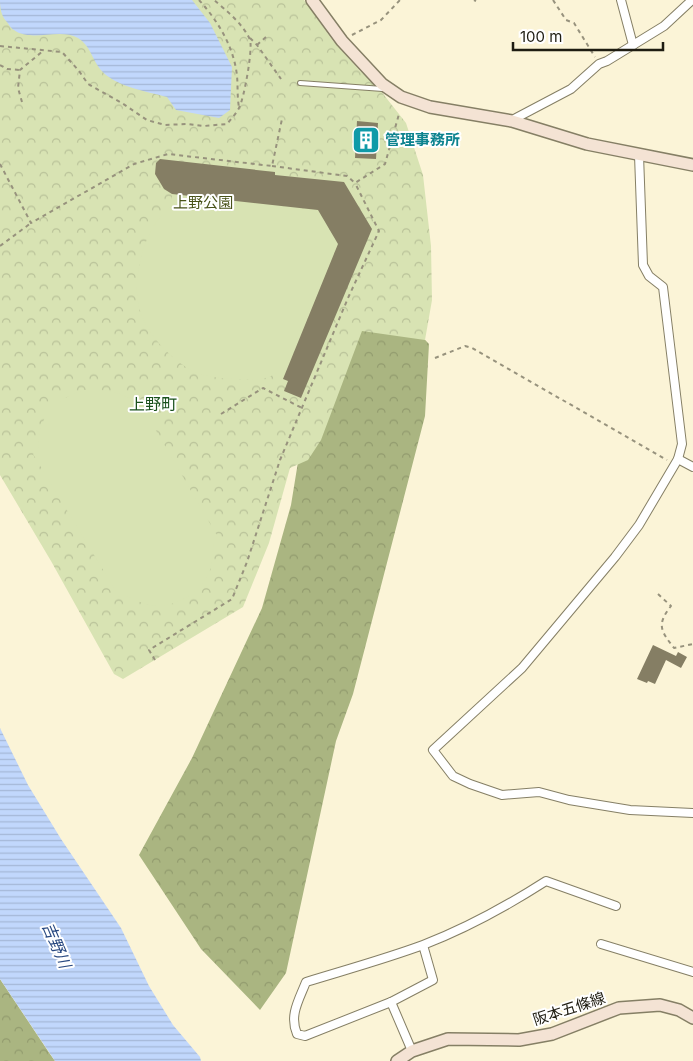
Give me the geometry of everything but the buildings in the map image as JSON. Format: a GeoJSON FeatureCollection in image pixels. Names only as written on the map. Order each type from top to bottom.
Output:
{"type":"FeatureCollection","features":[{"type":"Feature","properties":{"kind":"street"},"geometry":{"type":"LineString","coordinates":[[312,0],[342,41],[382,84],[401,97],[430,107],[512,122],[586,144],[693,165]]}},
{"type":"Feature","properties":{"kind":"street"},"geometry":{"type":"LineString","coordinates":[[621,0],[633,46]]}},
{"type":"Feature","properties":{"kind":"street"},"geometry":{"type":"LineString","coordinates":[[512,122],[516,118],[572,89],[599,64],[633,46],[664,26],[692,0]]}},
{"type":"Feature","properties":{"kind":"street"},"geometry":{"type":"LineString","coordinates":[[639,155],[643,265],[649,276],[663,287],[682,444],[676,462],[638,525],[615,557],[528,661],[433,750],[453,776],[502,795],[539,792],[569,800],[630,810],[693,813]]}},
{"type":"Feature","properties":{"kind":"street"},"geometry":{"type":"LineString","coordinates":[[676,462],[693,467]]}},
{"type":"Feature","properties":{"kind":"street"},"geometry":{"type":"LineString","coordinates":[[423,945],[433,980],[391,1002],[304,1036],[297,1034],[293,1024],[295,1008],[306,982],[423,945],[486,916],[546,881],[616,906]]}},
{"type":"Feature","properties":{"kind":"street"},"geometry":{"type":"LineString","coordinates":[[601,944],[693,972]]}},
{"type":"Feature","properties":{"kind":"street"},"geometry":{"type":"LineString","coordinates":[[391,1002],[412,1051]]}},
{"type":"Feature","properties":{"kind":"street","name":"阪本五條線"},"geometry":{"type":"LineString","coordinates":[[397,1061],[412,1051],[448,1039],[519,1040],[552,1034],[619,1008],[660,1005],[679,1010],[693,1018]]}},
{"type":"Feature","properties":{"kind":"lane"},"geometry":{"type":"LineString","coordinates":[[300,83],[390,89]]}},
{"type":"Feature","properties":{"kind":"path"},"geometry":{"type":"LineString","coordinates":[[199,0],[222,30],[231,49],[237,75],[239,108]]}},
{"type":"Feature","properties":{"kind":"path"},"geometry":{"type":"LineString","coordinates":[[214,0],[231,15],[281,79]]}},
{"type":"Feature","properties":{"kind":"path"},"geometry":{"type":"LineString","coordinates":[[342,41],[381,20],[400,0]]}},
{"type":"Feature","properties":{"kind":"path"},"geometry":{"type":"LineString","coordinates":[[553,0],[566,20],[574,23],[599,64]]}},
{"type":"Feature","properties":{"kind":"path"},"geometry":{"type":"LineString","coordinates":[[256,45],[266,37]]}},
{"type":"Feature","properties":{"kind":"path"},"geometry":{"type":"LineString","coordinates":[[0,46],[62,52],[88,84],[148,120],[165,125],[187,124],[204,126],[227,124],[239,108],[252,47],[250,38]]}},
{"type":"Feature","properties":{"kind":"path"},"geometry":{"type":"LineString","coordinates":[[0,65],[6,69],[20,70],[43,51]]}},
{"type":"Feature","properties":{"kind":"path"},"geometry":{"type":"LineString","coordinates":[[20,70],[18,88],[22,102]]}},
{"type":"Feature","properties":{"kind":"path"},"geometry":{"type":"LineString","coordinates":[[356,183],[385,164],[399,114]]}},
{"type":"Feature","properties":{"kind":"path"},"geometry":{"type":"LineString","coordinates":[[272,166],[282,120]]}},
{"type":"Feature","properties":{"kind":"path"},"geometry":{"type":"LineString","coordinates":[[0,246],[31,223],[134,164],[168,154],[347,176],[356,183],[379,231],[348,298],[280,460],[247,562],[232,599],[149,650],[155,660]]}},
{"type":"Feature","properties":{"kind":"path"},"geometry":{"type":"LineString","coordinates":[[0,164],[31,223]]}},
{"type":"Feature","properties":{"kind":"path"},"geometry":{"type":"LineString","coordinates":[[434,358],[465,346],[472,348],[676,462]]}},
{"type":"Feature","properties":{"kind":"path"},"geometry":{"type":"LineString","coordinates":[[221,414],[263,388],[302,408]]}},
{"type":"Feature","properties":{"kind":"path"},"geometry":{"type":"LineString","coordinates":[[658,594],[671,606],[662,620],[663,634],[667,640],[674,648],[693,644]]}},
{"type":"Feature","properties":{"kind":"green space","name":"上野公園"},"geometry":{"type":"Polygon","coordinates":[[[0,0],[304,0],[333,41],[360,71],[373,81],[406,123],[423,175],[431,246],[432,300],[425,340],[362,331],[321,440],[308,460],[290,468],[269,543],[243,607],[123,679],[114,674],[51,561],[0,475],[0,0]]]}},
{"type":"Feature","properties":{"kind":"green space"},"geometry":{"type":"Polygon","coordinates":[[[172,194],[318,210],[338,244],[283,379],[275,373],[264,378],[231,379],[197,373],[187,368],[168,353],[145,323],[137,296],[139,265],[144,246],[153,227],[161,215],[172,206],[172,194]]]}},
{"type":"Feature","properties":{"kind":"green space"},"geometry":{"type":"Polygon","coordinates":[[[358,317],[410,324],[429,344],[425,416],[353,694],[336,741],[286,973],[260,1010],[201,949],[139,855],[192,758],[262,608],[291,505],[298,462],[358,317]]]}},
{"type":"Feature","properties":{"kind":"green space"},"geometry":{"type":"Polygon","coordinates":[[[83,390],[107,391],[129,398],[136,396],[219,539],[214,543],[211,567],[207,577],[190,595],[175,603],[155,606],[142,603],[125,595],[120,598],[33,454],[38,449],[41,427],[49,411],[63,399],[83,390]]]}},
{"type":"Feature","properties":{"kind":"green space"},"geometry":{"type":"Polygon","coordinates":[[[0,979],[50,1054],[55,1061],[0,1061],[0,979]]]}},
{"type":"Feature","properties":{"kind":"water"},"geometry":{"type":"Polygon","coordinates":[[[0,0],[192,0],[210,23],[232,67],[230,110],[219,118],[176,110],[167,97],[131,88],[106,75],[97,65],[85,44],[78,38],[63,34],[21,34],[13,29],[3,16],[0,0]]]}},
{"type":"Feature","properties":{"kind":"water","name":"吉野川"},"geometry":{"type":"Polygon","coordinates":[[[0,728],[28,785],[61,839],[121,928],[149,986],[173,1025],[200,1057],[201,1061],[55,1061],[0,979],[0,728]]]}},
{"type":"Feature","properties":{"kind":"place","name":"管理事務所"},"geometry":{"type":"Point","coordinates":[366,140]}},
{"type":"Feature","properties":{"kind":"district","name":"上野町"},"geometry":{"type":"Point","coordinates":[153,404]}}]}
